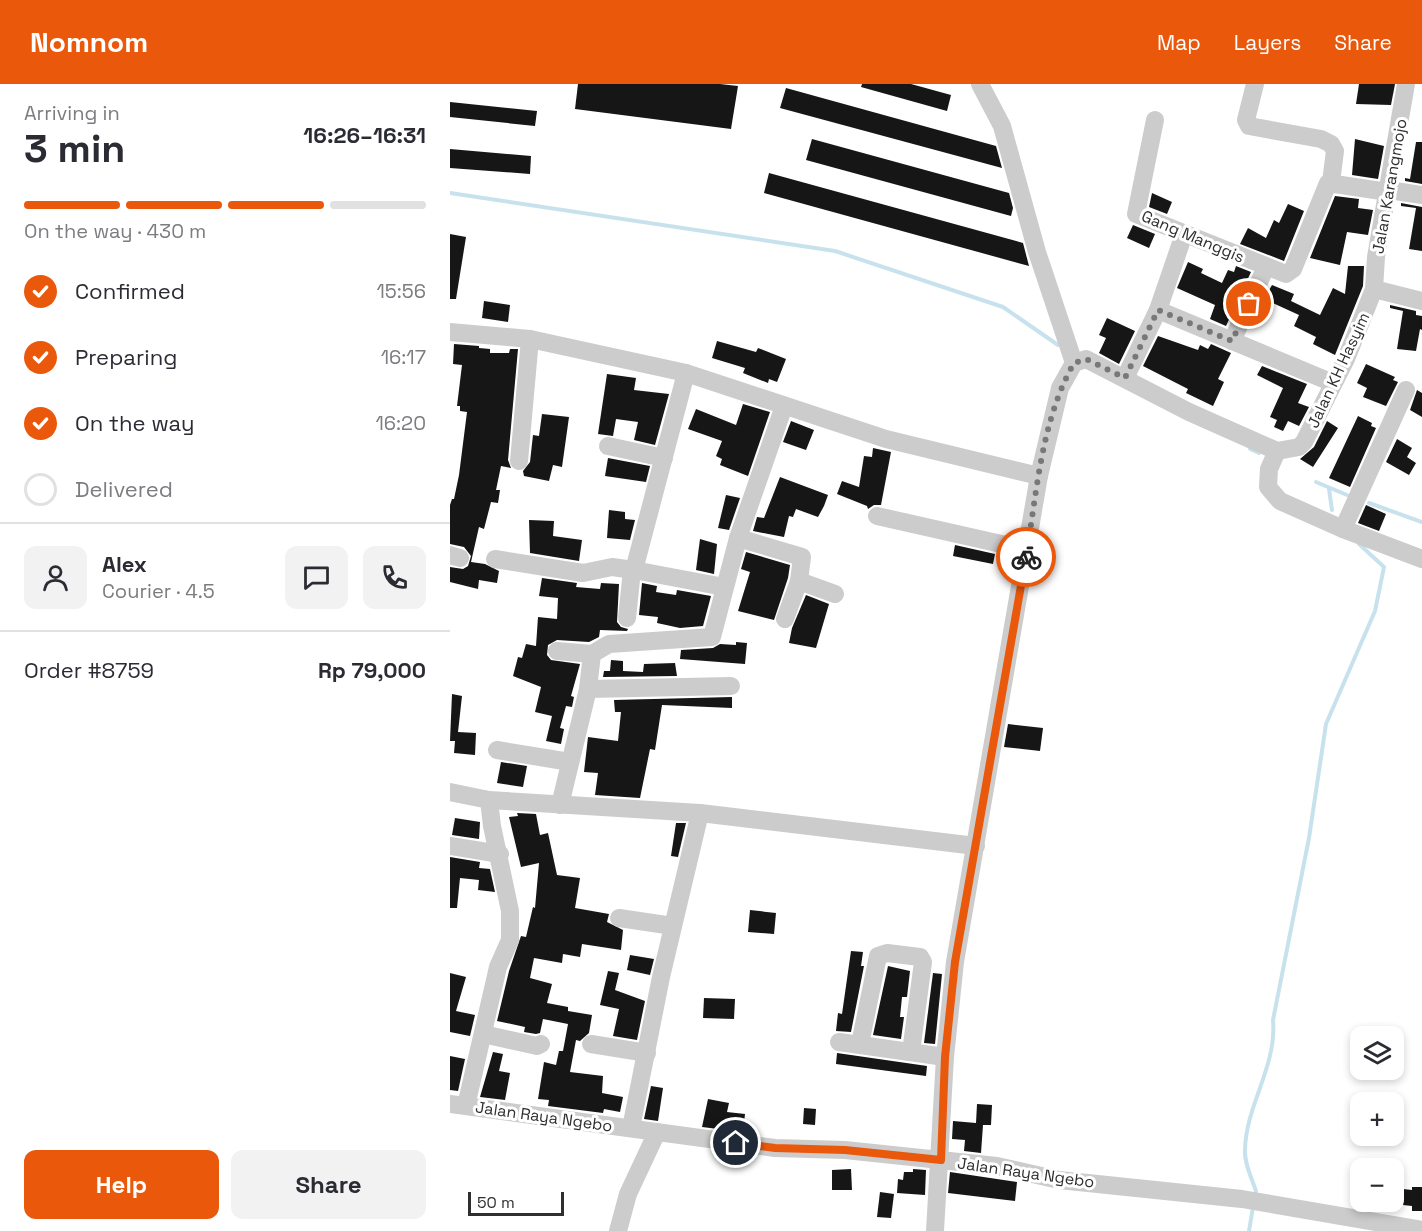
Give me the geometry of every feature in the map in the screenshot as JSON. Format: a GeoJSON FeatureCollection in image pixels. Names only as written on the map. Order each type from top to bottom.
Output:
{"type":"FeatureCollection","features":[{"type":"Feature","properties":{"kind":"street"},"geometry":{"type":"LineString","coordinates":[[980,84],[1002,126],[1037,252],[1074,363]]}},
{"type":"Feature","properties":{"kind":"street"},"geometry":{"type":"LineString","coordinates":[[1255,84],[1246,120],[1249,126],[1322,139],[1331,144],[1335,151],[1331,182],[1422,195]]}},
{"type":"Feature","properties":{"kind":"street","name":"Jalan Karangmojo"},"geometry":{"type":"LineString","coordinates":[[1374,289],[1376,257],[1406,84]]}},
{"type":"Feature","properties":{"kind":"street","name":"Gang Manggis"},"geometry":{"type":"LineString","coordinates":[[1155,120],[1136,214],[1266,267],[1286,274],[1293,269],[1326,185],[1331,182]]}},
{"type":"Feature","properties":{"kind":"street"},"geometry":{"type":"LineString","coordinates":[[1125,378],[1158,310],[1184,234]]}},
{"type":"Feature","properties":{"kind":"street"},"geometry":{"type":"LineString","coordinates":[[1232,341],[1266,267]]}},
{"type":"Feature","properties":{"kind":"street"},"geometry":{"type":"LineString","coordinates":[[1374,289],[1422,301]]}},
{"type":"Feature","properties":{"kind":"street","name":"Jalan KH Hasyim"},"geometry":{"type":"LineString","coordinates":[[1277,451],[1299,447],[1304,442],[1346,359],[1374,289]]}},
{"type":"Feature","properties":{"kind":"street"},"geometry":{"type":"LineString","coordinates":[[1158,310],[1333,383]]}},
{"type":"Feature","properties":{"kind":"street"},"geometry":{"type":"LineString","coordinates":[[450,332],[530,339],[686,373],[886,439],[1039,476]]}},
{"type":"Feature","properties":{"kind":"street"},"geometry":{"type":"LineString","coordinates":[[519,461],[530,339]]}},
{"type":"Feature","properties":{"kind":"street"},"geometry":{"type":"LineString","coordinates":[[935,1231],[941,1160],[945,1057],[955,962],[1039,476],[1054,407],[1060,388],[1074,363],[1086,359],[1189,412],[1277,451],[1269,469],[1269,487],[1280,501],[1343,529],[1422,559]]}},
{"type":"Feature","properties":{"kind":"street"},"geometry":{"type":"LineString","coordinates":[[627,618],[633,570],[686,373]]}},
{"type":"Feature","properties":{"kind":"street"},"geometry":{"type":"LineString","coordinates":[[1343,529],[1406,390]]}},
{"type":"Feature","properties":{"kind":"street"},"geometry":{"type":"LineString","coordinates":[[556,651],[592,654],[609,644],[707,639],[713,634],[738,538],[784,406]]}},
{"type":"Feature","properties":{"kind":"street"},"geometry":{"type":"LineString","coordinates":[[608,446],[664,458]]}},
{"type":"Feature","properties":{"kind":"street"},"geometry":{"type":"LineString","coordinates":[[877,516],[1028,550]]}},
{"type":"Feature","properties":{"kind":"street"},"geometry":{"type":"LineString","coordinates":[[738,538],[802,557],[800,582],[785,620]]}},
{"type":"Feature","properties":{"kind":"street"},"geometry":{"type":"LineString","coordinates":[[495,559],[583,573],[612,567],[724,587]]}},
{"type":"Feature","properties":{"kind":"street"},"geometry":{"type":"LineString","coordinates":[[800,582],[835,594]]}},
{"type":"Feature","properties":{"kind":"street"},"geometry":{"type":"LineString","coordinates":[[560,805],[588,689],[592,654]]}},
{"type":"Feature","properties":{"kind":"street"},"geometry":{"type":"LineString","coordinates":[[588,689],[731,686]]}},
{"type":"Feature","properties":{"kind":"street"},"geometry":{"type":"LineString","coordinates":[[496,750],[570,762]]}},
{"type":"Feature","properties":{"kind":"street"},"geometry":{"type":"LineString","coordinates":[[450,792],[489,800],[700,813],[976,846]]}},
{"type":"Feature","properties":{"kind":"street"},"geometry":{"type":"LineString","coordinates":[[458,1105],[483,1034],[498,967],[510,940],[510,911],[500,854],[492,826],[489,800]]}},
{"type":"Feature","properties":{"kind":"street"},"geometry":{"type":"LineString","coordinates":[[631,1128],[673,926],[700,813]]}},
{"type":"Feature","properties":{"kind":"street"},"geometry":{"type":"LineString","coordinates":[[450,846],[500,854]]}},
{"type":"Feature","properties":{"kind":"street"},"geometry":{"type":"LineString","coordinates":[[619,918],[673,926]]}},
{"type":"Feature","properties":{"kind":"street"},"geometry":{"type":"LineString","coordinates":[[860,1044],[878,956],[887,953],[920,957],[923,962],[911,1052]]}},
{"type":"Feature","properties":{"kind":"street"},"geometry":{"type":"LineString","coordinates":[[483,1034],[535,1046],[541,1044]]}},
{"type":"Feature","properties":{"kind":"street"},"geometry":{"type":"LineString","coordinates":[[839,1042],[945,1057]]}},
{"type":"Feature","properties":{"kind":"street"},"geometry":{"type":"LineString","coordinates":[[591,1044],[647,1053]]}},
{"type":"Feature","properties":{"kind":"street","name":"Jalan Raya Ngebo"},"geometry":{"type":"LineString","coordinates":[[458,1105],[775,1148],[845,1150],[997,1166],[1059,1180],[1266,1202],[1422,1230]]}},
{"type":"Feature","properties":{"kind":"street"},"geometry":{"type":"LineString","coordinates":[[618,1231],[628,1194],[657,1132]]}},
{"type":"Feature","properties":{"kind":"building"},"geometry":{"type":"Polygon","coordinates":[[[578,84],[738,86],[731,129],[575,109],[578,84]]]}},
{"type":"Feature","properties":{"kind":"building"},"geometry":{"type":"Polygon","coordinates":[[[862,84],[911,84],[951,95],[947,111],[861,87],[862,84]]]}},
{"type":"Feature","properties":{"kind":"building"},"geometry":{"type":"Polygon","coordinates":[[[1359,84],[1395,84],[1391,105],[1356,104],[1359,84]]]}},
{"type":"Feature","properties":{"kind":"building"},"geometry":{"type":"Polygon","coordinates":[[[786,88],[996,146],[1002,168],[780,108],[786,88]]]}},
{"type":"Feature","properties":{"kind":"building"},"geometry":{"type":"Polygon","coordinates":[[[450,102],[537,111],[535,126],[450,117],[450,102]]]}},
{"type":"Feature","properties":{"kind":"building"},"geometry":{"type":"Polygon","coordinates":[[[812,139],[1009,193],[1013,208],[1011,216],[806,160],[812,139]]]}},
{"type":"Feature","properties":{"kind":"building"},"geometry":{"type":"Polygon","coordinates":[[[1355,139],[1384,146],[1378,179],[1352,175],[1355,139]]]}},
{"type":"Feature","properties":{"kind":"building"},"geometry":{"type":"Polygon","coordinates":[[[1416,142],[1422,142],[1422,184],[1405,181],[1405,178],[1410,179],[1416,142]]]}},
{"type":"Feature","properties":{"kind":"building"},"geometry":{"type":"Polygon","coordinates":[[[450,149],[531,156],[530,174],[450,168],[450,149]]]}},
{"type":"Feature","properties":{"kind":"building"},"geometry":{"type":"Polygon","coordinates":[[[769,173],[1023,243],[1029,266],[764,193],[769,173]]]}},
{"type":"Feature","properties":{"kind":"building"},"geometry":{"type":"Polygon","coordinates":[[[1152,193],[1172,202],[1167,214],[1149,207],[1152,193]]]}},
{"type":"Feature","properties":{"kind":"building"},"geometry":{"type":"Polygon","coordinates":[[[1335,196],[1359,199],[1358,208],[1373,210],[1368,235],[1347,232],[1340,265],[1310,258],[1335,196]]]}},
{"type":"Feature","properties":{"kind":"building"},"geometry":{"type":"Polygon","coordinates":[[[1401,203],[1422,207],[1422,251],[1409,249],[1416,208],[1401,206],[1401,203]]]}},
{"type":"Feature","properties":{"kind":"building"},"geometry":{"type":"Polygon","coordinates":[[[1288,204],[1304,211],[1284,261],[1240,244],[1248,228],[1266,238],[1274,220],[1279,223],[1288,204]]]}},
{"type":"Feature","properties":{"kind":"building"},"geometry":{"type":"Polygon","coordinates":[[[1133,225],[1155,234],[1149,248],[1127,238],[1133,225]]]}},
{"type":"Feature","properties":{"kind":"building"},"geometry":{"type":"Polygon","coordinates":[[[450,234],[466,237],[456,299],[450,299],[450,234]]]}},
{"type":"Feature","properties":{"kind":"building"},"geometry":{"type":"Polygon","coordinates":[[[1188,262],[1203,269],[1201,273],[1222,283],[1228,270],[1234,272],[1236,266],[1251,272],[1226,326],[1210,319],[1215,305],[1177,288],[1188,262]]]}},
{"type":"Feature","properties":{"kind":"building"},"geometry":{"type":"Polygon","coordinates":[[[1348,266],[1364,266],[1363,286],[1335,355],[1313,344],[1316,337],[1294,326],[1299,315],[1264,299],[1272,285],[1294,294],[1291,301],[1320,315],[1333,288],[1345,294],[1348,266]]]}},
{"type":"Feature","properties":{"kind":"building"},"geometry":{"type":"Polygon","coordinates":[[[484,301],[510,305],[508,322],[482,318],[484,301]]]}},
{"type":"Feature","properties":{"kind":"building"},"geometry":{"type":"Polygon","coordinates":[[[1390,305],[1416,311],[1416,315],[1422,316],[1422,330],[1420,329],[1416,351],[1397,349],[1403,311],[1390,308],[1390,305]]]}},
{"type":"Feature","properties":{"kind":"building"},"geometry":{"type":"Polygon","coordinates":[[[1107,318],[1135,331],[1119,364],[1099,353],[1106,338],[1099,335],[1107,318]]]}},
{"type":"Feature","properties":{"kind":"building"},"geometry":{"type":"Polygon","coordinates":[[[1158,336],[1198,350],[1200,345],[1208,349],[1211,344],[1231,353],[1218,379],[1224,382],[1213,406],[1186,393],[1188,389],[1143,366],[1158,336]]]}},
{"type":"Feature","properties":{"kind":"building"},"geometry":{"type":"Polygon","coordinates":[[[717,341],[756,352],[758,348],[786,359],[777,382],[769,379],[768,383],[743,373],[745,368],[712,358],[717,341]]]}},
{"type":"Feature","properties":{"kind":"building"},"geometry":{"type":"Polygon","coordinates":[[[454,344],[479,346],[479,348],[490,349],[490,353],[509,353],[510,349],[518,349],[508,460],[511,468],[501,466],[496,490],[500,490],[498,503],[491,502],[484,529],[479,527],[471,562],[485,564],[499,571],[497,583],[479,580],[478,589],[450,582],[450,567],[463,569],[468,566],[471,556],[464,547],[450,544],[450,505],[454,499],[459,475],[467,412],[460,411],[460,406],[457,406],[462,365],[453,364],[454,344]]]}},
{"type":"Feature","properties":{"kind":"building"},"geometry":{"type":"Polygon","coordinates":[[[1366,364],[1395,377],[1393,380],[1398,382],[1386,406],[1363,397],[1367,388],[1357,383],[1366,364]]]}},
{"type":"Feature","properties":{"kind":"building"},"geometry":{"type":"Polygon","coordinates":[[[1262,366],[1307,384],[1298,403],[1309,407],[1299,426],[1288,421],[1283,431],[1274,427],[1277,420],[1270,417],[1283,388],[1257,375],[1262,366]]]}},
{"type":"Feature","properties":{"kind":"building"},"geometry":{"type":"Polygon","coordinates":[[[607,374],[636,378],[634,390],[669,394],[655,445],[634,440],[638,422],[616,419],[613,436],[598,434],[607,374]]]}},
{"type":"Feature","properties":{"kind":"building"},"geometry":{"type":"Polygon","coordinates":[[[1417,390],[1422,393],[1422,417],[1410,410],[1417,390]]]}},
{"type":"Feature","properties":{"kind":"building"},"geometry":{"type":"Polygon","coordinates":[[[743,404],[770,412],[748,476],[720,465],[722,459],[716,456],[722,441],[688,429],[696,409],[736,425],[743,404]]]}},
{"type":"Feature","properties":{"kind":"building"},"geometry":{"type":"Polygon","coordinates":[[[542,414],[569,417],[562,467],[553,465],[549,481],[524,476],[523,471],[530,462],[533,435],[539,436],[542,414]]]}},
{"type":"Feature","properties":{"kind":"building"},"geometry":{"type":"Polygon","coordinates":[[[1358,416],[1372,423],[1371,426],[1376,428],[1350,487],[1329,478],[1358,416]]]}},
{"type":"Feature","properties":{"kind":"building"},"geometry":{"type":"Polygon","coordinates":[[[791,421],[814,430],[806,450],[783,442],[791,421]]]}},
{"type":"Feature","properties":{"kind":"building"},"geometry":{"type":"Polygon","coordinates":[[[1327,421],[1338,428],[1313,467],[1300,459],[1314,447],[1327,421]]]}},
{"type":"Feature","properties":{"kind":"building"},"geometry":{"type":"Polygon","coordinates":[[[1397,439],[1412,448],[1407,457],[1416,463],[1409,475],[1386,462],[1397,439]]]}},
{"type":"Feature","properties":{"kind":"building"},"geometry":{"type":"Polygon","coordinates":[[[873,448],[891,452],[881,505],[874,505],[868,509],[867,506],[837,494],[842,481],[859,487],[864,456],[872,457],[873,448]]]}},
{"type":"Feature","properties":{"kind":"building"},"geometry":{"type":"Polygon","coordinates":[[[608,458],[650,466],[646,482],[605,476],[608,458]]]}},
{"type":"Feature","properties":{"kind":"building"},"geometry":{"type":"Polygon","coordinates":[[[780,477],[828,495],[824,506],[818,517],[796,509],[793,517],[789,516],[784,537],[753,531],[757,517],[764,518],[780,477]]]}},
{"type":"Feature","properties":{"kind":"building"},"geometry":{"type":"Polygon","coordinates":[[[726,495],[740,498],[729,530],[718,528],[726,495]]]}},
{"type":"Feature","properties":{"kind":"building"},"geometry":{"type":"Polygon","coordinates":[[[1366,505],[1386,514],[1379,531],[1358,523],[1366,505]]]}},
{"type":"Feature","properties":{"kind":"building"},"geometry":{"type":"Polygon","coordinates":[[[609,510],[625,512],[625,519],[635,520],[630,540],[607,538],[609,510]]]}},
{"type":"Feature","properties":{"kind":"building"},"geometry":{"type":"Polygon","coordinates":[[[529,520],[554,521],[553,536],[582,540],[579,561],[530,553],[529,520]]]}},
{"type":"Feature","properties":{"kind":"building"},"geometry":{"type":"Polygon","coordinates":[[[700,539],[717,544],[714,574],[696,570],[700,539]]]}},
{"type":"Feature","properties":{"kind":"building"},"geometry":{"type":"Polygon","coordinates":[[[955,545],[995,554],[993,564],[953,556],[955,545]]]}},
{"type":"Feature","properties":{"kind":"building"},"geometry":{"type":"Polygon","coordinates":[[[746,552],[790,565],[774,620],[738,611],[750,572],[741,569],[746,552]]]}},
{"type":"Feature","properties":{"kind":"building"},"geometry":{"type":"Polygon","coordinates":[[[542,578],[577,583],[576,587],[600,589],[601,583],[619,584],[617,622],[621,627],[628,629],[627,631],[600,630],[599,637],[589,642],[557,640],[548,645],[547,655],[551,660],[580,664],[571,696],[574,697],[572,707],[566,706],[560,728],[564,729],[561,744],[546,741],[552,716],[535,712],[541,687],[513,676],[518,657],[522,658],[526,644],[536,646],[538,617],[557,619],[558,598],[539,596],[542,578]]]}},
{"type":"Feature","properties":{"kind":"building"},"geometry":{"type":"Polygon","coordinates":[[[642,583],[657,586],[656,592],[676,595],[677,590],[711,596],[703,626],[680,628],[657,623],[658,617],[639,615],[642,583]]]}},
{"type":"Feature","properties":{"kind":"building"},"geometry":{"type":"Polygon","coordinates":[[[806,595],[829,604],[816,648],[789,643],[792,628],[806,595]]]}},
{"type":"Feature","properties":{"kind":"building"},"geometry":{"type":"Polygon","coordinates":[[[736,642],[747,643],[745,664],[680,659],[681,650],[713,648],[720,644],[736,645],[736,642]]]}},
{"type":"Feature","properties":{"kind":"building"},"geometry":{"type":"Polygon","coordinates":[[[611,660],[623,661],[623,671],[643,672],[644,664],[675,663],[677,676],[603,677],[604,671],[610,671],[611,660]]]}},
{"type":"Feature","properties":{"kind":"building"},"geometry":{"type":"Polygon","coordinates":[[[452,694],[462,696],[458,732],[476,733],[475,755],[454,753],[455,741],[450,741],[452,694]]]}},
{"type":"Feature","properties":{"kind":"building"},"geometry":{"type":"Polygon","coordinates":[[[732,697],[732,708],[662,705],[655,750],[650,749],[640,798],[595,795],[598,773],[584,772],[588,737],[618,741],[621,712],[615,712],[614,700],[732,697]]]}},
{"type":"Feature","properties":{"kind":"building"},"geometry":{"type":"Polygon","coordinates":[[[1008,724],[1043,728],[1040,751],[1004,747],[1008,724]]]}},
{"type":"Feature","properties":{"kind":"building"},"geometry":{"type":"Polygon","coordinates":[[[501,762],[527,766],[523,787],[497,783],[501,762]]]}},
{"type":"Feature","properties":{"kind":"building"},"geometry":{"type":"Polygon","coordinates":[[[517,813],[536,814],[540,835],[548,833],[557,875],[580,878],[575,908],[609,914],[607,922],[623,930],[621,950],[582,944],[580,957],[563,954],[562,963],[534,958],[530,978],[552,984],[547,1003],[568,1007],[568,1011],[592,1015],[589,1033],[580,1041],[576,1040],[570,1072],[603,1076],[602,1093],[623,1097],[620,1112],[604,1109],[603,1113],[548,1106],[549,1100],[538,1099],[544,1062],[556,1065],[559,1051],[563,1051],[568,1024],[543,1019],[540,1033],[536,1034],[524,1032],[525,1027],[497,1021],[509,971],[521,936],[526,937],[533,907],[535,908],[539,863],[521,867],[509,817],[518,816],[517,813]]]}},
{"type":"Feature","properties":{"kind":"building"},"geometry":{"type":"Polygon","coordinates":[[[455,818],[480,822],[479,839],[452,835],[455,818]]]}},
{"type":"Feature","properties":{"kind":"building"},"geometry":{"type":"Polygon","coordinates":[[[676,823],[686,823],[678,857],[671,856],[676,823]]]}},
{"type":"Feature","properties":{"kind":"building"},"geometry":{"type":"Polygon","coordinates":[[[450,857],[480,862],[479,868],[490,869],[495,892],[478,890],[479,880],[460,878],[457,908],[450,908],[450,857]]]}},
{"type":"Feature","properties":{"kind":"building"},"geometry":{"type":"Polygon","coordinates":[[[750,910],[776,913],[774,934],[748,932],[750,910]]]}},
{"type":"Feature","properties":{"kind":"building"},"geometry":{"type":"Polygon","coordinates":[[[851,951],[863,952],[861,966],[864,966],[851,1032],[836,1031],[838,1013],[842,1014],[851,951]]]}},
{"type":"Feature","properties":{"kind":"building"},"geometry":{"type":"Polygon","coordinates":[[[630,955],[654,959],[650,975],[627,970],[630,955]]]}},
{"type":"Feature","properties":{"kind":"building"},"geometry":{"type":"Polygon","coordinates":[[[888,966],[910,971],[907,997],[902,997],[900,1017],[904,1017],[901,1039],[873,1035],[888,966]]]}},
{"type":"Feature","properties":{"kind":"building"},"geometry":{"type":"Polygon","coordinates":[[[608,971],[619,973],[615,990],[645,1001],[637,1040],[613,1036],[619,1009],[600,1005],[608,971]]]}},
{"type":"Feature","properties":{"kind":"building"},"geometry":{"type":"Polygon","coordinates":[[[450,973],[466,977],[456,1011],[475,1015],[470,1036],[450,1032],[450,973]]]}},
{"type":"Feature","properties":{"kind":"building"},"geometry":{"type":"Polygon","coordinates":[[[933,973],[942,974],[935,1044],[924,1043],[933,973]]]}},
{"type":"Feature","properties":{"kind":"building"},"geometry":{"type":"Polygon","coordinates":[[[704,998],[735,999],[734,1019],[703,1018],[704,998]]]}},
{"type":"Feature","properties":{"kind":"building"},"geometry":{"type":"Polygon","coordinates":[[[493,1052],[503,1054],[499,1071],[510,1073],[505,1100],[480,1097],[493,1052]]]}},
{"type":"Feature","properties":{"kind":"building"},"geometry":{"type":"Polygon","coordinates":[[[837,1053],[927,1066],[926,1076],[836,1064],[837,1053]]]}},
{"type":"Feature","properties":{"kind":"building"},"geometry":{"type":"Polygon","coordinates":[[[450,1056],[465,1059],[458,1091],[450,1090],[450,1056]]]}},
{"type":"Feature","properties":{"kind":"building"},"geometry":{"type":"Polygon","coordinates":[[[651,1086],[663,1088],[658,1121],[644,1119],[651,1086]]]}},
{"type":"Feature","properties":{"kind":"building"},"geometry":{"type":"Polygon","coordinates":[[[708,1099],[729,1103],[727,1112],[745,1114],[743,1132],[702,1127],[708,1099]]]}},
{"type":"Feature","properties":{"kind":"building"},"geometry":{"type":"Polygon","coordinates":[[[977,1104],[992,1105],[991,1125],[983,1125],[981,1153],[964,1151],[965,1140],[952,1139],[953,1121],[976,1123],[977,1104]]]}},
{"type":"Feature","properties":{"kind":"building"},"geometry":{"type":"Polygon","coordinates":[[[804,1108],[816,1109],[815,1125],[803,1124],[804,1108]]]}},
{"type":"Feature","properties":{"kind":"building"},"geometry":{"type":"Polygon","coordinates":[[[851,1169],[852,1190],[832,1190],[832,1170],[851,1169]]]}},
{"type":"Feature","properties":{"kind":"building"},"geometry":{"type":"Polygon","coordinates":[[[913,1169],[926,1170],[925,1195],[897,1193],[898,1179],[903,1180],[904,1172],[913,1172],[913,1169]]]}},
{"type":"Feature","properties":{"kind":"building"},"geometry":{"type":"Polygon","coordinates":[[[950,1172],[1017,1182],[1015,1201],[948,1193],[950,1172]]]}},
{"type":"Feature","properties":{"kind":"building"},"geometry":{"type":"Polygon","coordinates":[[[1412,1187],[1422,1187],[1422,1211],[1412,1211],[1412,1206],[1404,1205],[1404,1189],[1412,1190],[1412,1187]]]}},
{"type":"Feature","properties":{"kind":"building"},"geometry":{"type":"Polygon","coordinates":[[[880,1192],[894,1194],[891,1218],[877,1217],[880,1192]]]}},
{"type":"Feature","properties":{"kind":"waterway"},"geometry":{"type":"LineString","coordinates":[[450,193],[835,251],[1003,307],[1058,345]]}},
{"type":"Feature","properties":{"kind":"waterway"},"geometry":{"type":"LineString","coordinates":[[1250,449],[1259,453]]}},
{"type":"Feature","properties":{"kind":"waterway"},"geometry":{"type":"LineString","coordinates":[[1316,482],[1347,495]]}},
{"type":"Feature","properties":{"kind":"waterway"},"geometry":{"type":"LineString","coordinates":[[1329,489],[1332,510]]}},
{"type":"Feature","properties":{"kind":"waterway"},"geometry":{"type":"LineString","coordinates":[[1369,503],[1422,522]]}},
{"type":"Feature","properties":{"kind":"waterway"},"geometry":{"type":"LineString","coordinates":[[1255,1197],[1256,1191],[1245,1155],[1247,1133],[1270,1054],[1273,1020],[1309,838],[1326,724],[1375,611],[1384,567],[1359,544]]}},
{"type":"Feature","properties":{"kind":"waterway"},"geometry":{"type":"LineString","coordinates":[[1249,1231],[1253,1207]]}},
{"type":"Feature","properties":{"kind":"way so far"},"geometry":{"type":"LineString","coordinates":[[1026,557],[1039,476],[1054,407],[1060,388],[1074,363],[1086,359],[1125,378],[1158,310],[1232,341],[1249,304]]}},
{"type":"Feature","properties":{"kind":"route"},"geometry":{"type":"LineString","coordinates":[[736,1143],[775,1148],[845,1150],[941,1160],[945,1057],[955,962],[1026,557]]}}]}
